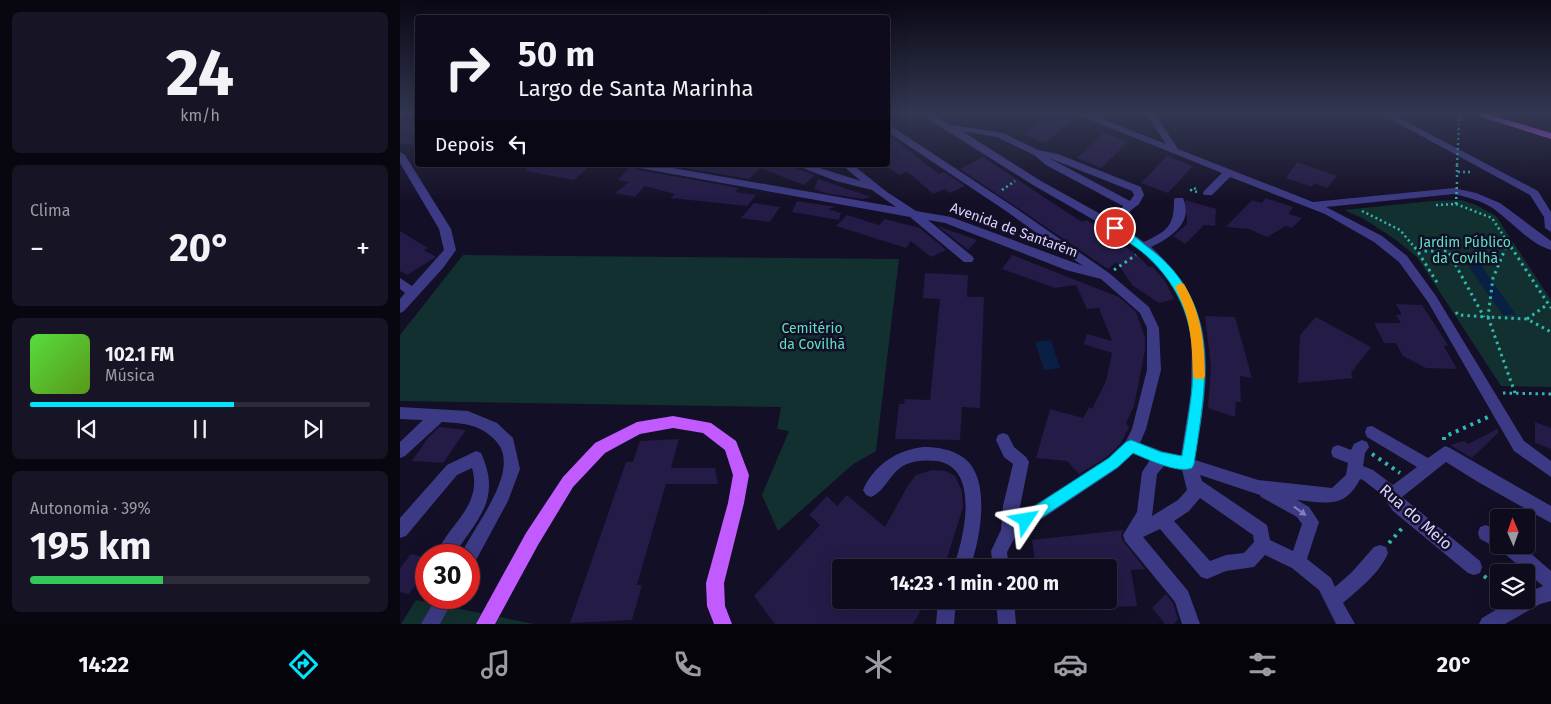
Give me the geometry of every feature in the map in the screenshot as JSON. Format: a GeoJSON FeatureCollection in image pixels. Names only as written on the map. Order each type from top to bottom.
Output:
{"type":"FeatureCollection","features":[{"type":"Feature","properties":{"kind":"main road"},"geometry":{"type":"LineString","coordinates":[[485,624],[532,539],[568,482],[600,448],[637,428],[673,422],[706,427],[731,446],[741,475],[736,503],[715,583],[716,606],[723,624]]}},
{"type":"Feature","properties":{"kind":"street"},"geometry":{"type":"LineString","coordinates":[[911,143],[994,198],[1105,276],[1145,310],[1153,328],[1154,370],[1139,429],[1131,446],[1114,463],[1009,531]]}},
{"type":"Feature","properties":{"kind":"street"},"geometry":{"type":"LineString","coordinates":[[975,143],[1036,182],[1115,228],[1143,248],[1159,260],[1178,283],[1188,302],[1198,340],[1199,390],[1187,464],[1195,485],[1194,496],[1183,506],[1131,535]]}},
{"type":"Feature","properties":{"kind":"street"},"geometry":{"type":"LineString","coordinates":[[1017,143],[1129,205]]}},
{"type":"Feature","properties":{"kind":"street"},"geometry":{"type":"LineString","coordinates":[[1153,143],[1329,212],[1378,239],[1403,259],[1432,299],[1519,446],[1551,470]]}},
{"type":"Feature","properties":{"kind":"street"},"geometry":{"type":"LineString","coordinates":[[1170,143],[1175,152]]}},
{"type":"Feature","properties":{"kind":"street"},"geometry":{"type":"LineString","coordinates":[[1440,143],[1534,193],[1549,217],[1551,228]]}},
{"type":"Feature","properties":{"kind":"street"},"geometry":{"type":"LineString","coordinates":[[1035,152],[1056,156],[1137,189],[1139,195],[1135,202],[1129,205],[1115,228]]}},
{"type":"Feature","properties":{"kind":"street"},"geometry":{"type":"LineString","coordinates":[[400,155],[445,228],[450,250],[442,263],[411,292],[400,308]]}},
{"type":"Feature","properties":{"kind":"street","name":"Avenida de Santarém"},"geometry":{"type":"LineString","coordinates":[[650,167],[946,220],[1070,267],[1105,276]]}},
{"type":"Feature","properties":{"kind":"street"},"geometry":{"type":"LineString","coordinates":[[806,167],[840,179],[876,188]]}},
{"type":"Feature","properties":{"kind":"street"},"geometry":{"type":"LineString","coordinates":[[850,167],[912,213]]}},
{"type":"Feature","properties":{"kind":"street"},"geometry":{"type":"LineString","coordinates":[[1208,193],[1228,173]]}},
{"type":"Feature","properties":{"kind":"street"},"geometry":{"type":"LineString","coordinates":[[1312,205],[1454,191],[1472,195],[1496,205],[1551,246]]}},
{"type":"Feature","properties":{"kind":"street"},"geometry":{"type":"LineString","coordinates":[[1143,248],[1177,226],[1180,216],[1179,200]]}},
{"type":"Feature","properties":{"kind":"street","name":"Avenida de Santarém"},"geometry":{"type":"LineString","coordinates":[[912,213],[968,258]]}},
{"type":"Feature","properties":{"kind":"street"},"geometry":{"type":"LineString","coordinates":[[400,282],[411,292]]}},
{"type":"Feature","properties":{"kind":"street"},"geometry":{"type":"LineString","coordinates":[[400,412],[468,417],[492,427],[508,443],[512,469],[502,496],[476,544]]}},
{"type":"Feature","properties":{"kind":"street"},"geometry":{"type":"LineString","coordinates":[[400,452],[438,415]]}},
{"type":"Feature","properties":{"kind":"street"},"geometry":{"type":"LineString","coordinates":[[1372,432],[1428,466]]}},
{"type":"Feature","properties":{"kind":"street"},"geometry":{"type":"LineString","coordinates":[[1000,559],[999,551],[1009,531],[1011,506],[1022,462],[1009,452],[1003,440]]}},
{"type":"Feature","properties":{"kind":"street"},"geometry":{"type":"LineString","coordinates":[[1131,446],[1161,458],[1187,464],[1258,487],[1335,496],[1350,484],[1358,459]]}},
{"type":"Feature","properties":{"kind":"street","name":"Rua do Meio"},"geometry":{"type":"LineString","coordinates":[[1338,452],[1358,459],[1368,476],[1390,494],[1399,506],[1474,567]]}},
{"type":"Feature","properties":{"kind":"street"},"geometry":{"type":"LineString","coordinates":[[1390,494],[1446,453],[1490,481],[1551,515]]}},
{"type":"Feature","properties":{"kind":"street"},"geometry":{"type":"LineString","coordinates":[[871,490],[897,462],[912,455],[936,454],[951,458],[965,469],[972,492],[973,517],[965,559]]}},
{"type":"Feature","properties":{"kind":"street"},"geometry":{"type":"LineString","coordinates":[[400,530],[452,470],[476,458],[483,480],[480,502],[451,544]]}},
{"type":"Feature","properties":{"kind":"street"},"geometry":{"type":"LineString","coordinates":[[1131,535],[1145,514],[1150,472],[1161,458]]}},
{"type":"Feature","properties":{"kind":"street"},"geometry":{"type":"LineString","coordinates":[[1195,485],[1261,531],[1263,545]]}},
{"type":"Feature","properties":{"kind":"street"},"geometry":{"type":"LineString","coordinates":[[1258,487],[1303,512],[1312,522],[1298,562]]}},
{"type":"Feature","properties":{"kind":"street"},"geometry":{"type":"LineString","coordinates":[[1161,518],[1207,571],[1226,563],[1248,561],[1263,545]]}},
{"type":"Feature","properties":{"kind":"street"},"geometry":{"type":"LineString","coordinates":[[1131,535],[1182,597],[1191,624]]}},
{"type":"Feature","properties":{"kind":"street"},"geometry":{"type":"LineString","coordinates":[[1263,545],[1298,562],[1325,584],[1332,602],[1346,624]]}},
{"type":"Feature","properties":{"kind":"street"},"geometry":{"type":"LineString","coordinates":[[1332,602],[1358,578],[1380,553]]}},
{"type":"Feature","properties":{"kind":"street"},"geometry":{"type":"LineString","coordinates":[[1517,554],[1551,582]]}},
{"type":"Feature","properties":{"kind":"street"},"geometry":{"type":"LineString","coordinates":[[1535,599],[1551,592]]}},
{"type":"Feature","properties":{"kind":"street"},"geometry":{"type":"LineString","coordinates":[[1535,602],[1551,602]]}},
{"type":"Feature","properties":{"kind":"street"},"geometry":{"type":"LineString","coordinates":[[430,624],[439,609]]}},
{"type":"Feature","properties":{"kind":"street"},"geometry":{"type":"LineString","coordinates":[[945,624],[946,609]]}},
{"type":"Feature","properties":{"kind":"street"},"geometry":{"type":"LineString","coordinates":[[1005,609],[1007,624]]}},
{"type":"Feature","properties":{"kind":"street"},"geometry":{"type":"LineString","coordinates":[[1488,624],[1515,609]]}},
{"type":"Feature","properties":{"kind":"path"},"geometry":{"type":"LineString","coordinates":[[1456,204],[1458,143]]}},
{"type":"Feature","properties":{"kind":"path"},"geometry":{"type":"LineString","coordinates":[[994,198],[1018,179]]}},
{"type":"Feature","properties":{"kind":"path"},"geometry":{"type":"LineString","coordinates":[[1433,205],[1456,204],[1492,218],[1551,308]]}},
{"type":"Feature","properties":{"kind":"path"},"geometry":{"type":"LineString","coordinates":[[1368,210],[1361,211],[1400,230],[1418,251],[1443,291]]}},
{"type":"Feature","properties":{"kind":"path"},"geometry":{"type":"LineString","coordinates":[[1486,317],[1494,280],[1504,250],[1509,243]]}},
{"type":"Feature","properties":{"kind":"path"},"geometry":{"type":"LineString","coordinates":[[1105,276],[1143,248]]}},
{"type":"Feature","properties":{"kind":"path"},"geometry":{"type":"LineString","coordinates":[[1418,251],[1448,251],[1486,317],[1515,394],[1551,394]]}},
{"type":"Feature","properties":{"kind":"path"},"geometry":{"type":"LineString","coordinates":[[1527,319],[1548,304]]}},
{"type":"Feature","properties":{"kind":"path"},"geometry":{"type":"LineString","coordinates":[[1453,307],[1458,315],[1527,319],[1551,332]]}},
{"type":"Feature","properties":{"kind":"path"},"geometry":{"type":"LineString","coordinates":[[1446,453],[1444,437],[1499,412]]}},
{"type":"Feature","properties":{"kind":"path"},"geometry":{"type":"LineString","coordinates":[[1358,459],[1411,480]]}},
{"type":"Feature","properties":{"kind":"path"},"geometry":{"type":"LineString","coordinates":[[1380,553],[1412,517]]}},
{"type":"Feature","properties":{"kind":"green space","name":"Jardim Público da Covilhã"},"geometry":{"type":"Polygon","coordinates":[[[1461,200],[1476,205],[1496,216],[1551,300],[1551,387],[1501,386],[1417,257],[1396,240],[1364,219],[1344,210],[1431,201],[1461,200]]]}},
{"type":"Feature","properties":{"kind":"green space","name":"Cemitério da Covilhã"},"geometry":{"type":"Polygon","coordinates":[[[463,255],[899,259],[876,451],[852,465],[778,531],[762,495],[789,431],[777,429],[781,407],[400,401],[400,335],[463,255]]]}},
{"type":"Feature","properties":{"kind":"green space"},"geometry":{"type":"Polygon","coordinates":[[[415,602],[415,609],[460,609],[534,624],[401,624],[415,602]]]}},
{"type":"Feature","properties":{"kind":"water"},"geometry":{"type":"Polygon","coordinates":[[[1462,257],[1475,257],[1516,315],[1503,315],[1462,257]]]}},
{"type":"Feature","properties":{"kind":"water"},"geometry":{"type":"Polygon","coordinates":[[[1051,340],[1060,368],[1044,370],[1035,342],[1051,340]]]}},
{"type":"Feature","properties":{"kind":"building"},"geometry":{"type":"Polygon","coordinates":[[[401,143],[415,143],[415,146],[401,143]]]}},
{"type":"Feature","properties":{"kind":"building"},"geometry":{"type":"Polygon","coordinates":[[[890,143],[899,143],[939,174],[944,172],[965,186],[950,193],[945,189],[933,194],[907,171],[899,175],[888,167],[890,167],[890,143]]]}},
{"type":"Feature","properties":{"kind":"building"},"geometry":{"type":"Polygon","coordinates":[[[1093,143],[1127,143],[1101,168],[1077,158],[1093,143]]]}},
{"type":"Feature","properties":{"kind":"building"},"geometry":{"type":"Polygon","coordinates":[[[1167,156],[1193,166],[1168,193],[1141,183],[1167,156]]]}},
{"type":"Feature","properties":{"kind":"building"},"geometry":{"type":"Polygon","coordinates":[[[983,157],[1082,222],[1087,220],[1137,255],[1149,267],[1153,267],[1165,281],[1174,299],[1159,303],[1132,285],[1117,262],[1108,269],[960,169],[983,157]]]}},
{"type":"Feature","properties":{"kind":"building"},"geometry":{"type":"Polygon","coordinates":[[[1297,162],[1337,176],[1327,188],[1314,183],[1312,187],[1286,178],[1297,162]]]}},
{"type":"Feature","properties":{"kind":"building"},"geometry":{"type":"Polygon","coordinates":[[[527,167],[589,167],[574,180],[526,171],[527,167]]]}},
{"type":"Feature","properties":{"kind":"building"},"geometry":{"type":"Polygon","coordinates":[[[629,167],[634,167],[639,170],[739,188],[735,192],[756,195],[747,206],[671,198],[675,194],[645,186],[635,197],[615,193],[629,182],[618,180],[629,167]]]}},
{"type":"Feature","properties":{"kind":"building"},"geometry":{"type":"Polygon","coordinates":[[[679,167],[793,167],[815,175],[804,185],[760,168],[749,179],[679,167]]]}},
{"type":"Feature","properties":{"kind":"building"},"geometry":{"type":"Polygon","coordinates":[[[818,179],[871,197],[862,199],[825,193],[814,189],[818,179]]]}},
{"type":"Feature","properties":{"kind":"building"},"geometry":{"type":"Polygon","coordinates":[[[1265,198],[1293,207],[1289,214],[1302,218],[1292,228],[1286,226],[1267,237],[1249,229],[1226,227],[1252,200],[1262,203],[1265,198]]]}},
{"type":"Feature","properties":{"kind":"building"},"geometry":{"type":"Polygon","coordinates":[[[1185,200],[1216,209],[1215,226],[1204,225],[1185,244],[1173,236],[1187,224],[1185,200]]]}},
{"type":"Feature","properties":{"kind":"building"},"geometry":{"type":"Polygon","coordinates":[[[797,201],[836,207],[828,209],[841,213],[839,220],[792,212],[797,201]]]}},
{"type":"Feature","properties":{"kind":"building"},"geometry":{"type":"Polygon","coordinates":[[[754,203],[780,207],[770,222],[741,218],[754,203]]]}},
{"type":"Feature","properties":{"kind":"building"},"geometry":{"type":"Polygon","coordinates":[[[847,215],[879,225],[885,219],[920,228],[946,250],[931,257],[911,241],[906,248],[836,226],[847,215]]]}},
{"type":"Feature","properties":{"kind":"building"},"geometry":{"type":"Polygon","coordinates":[[[938,226],[977,240],[968,250],[938,226]]]}},
{"type":"Feature","properties":{"kind":"building"},"geometry":{"type":"Polygon","coordinates":[[[400,231],[428,248],[424,250],[436,257],[407,275],[400,271],[400,231]]]}},
{"type":"Feature","properties":{"kind":"building"},"geometry":{"type":"Polygon","coordinates":[[[1012,255],[1119,297],[1136,312],[1145,337],[1145,350],[1134,406],[1126,423],[1129,427],[1121,443],[1107,457],[1079,474],[1067,461],[1036,458],[1050,409],[1083,418],[1089,407],[1092,409],[1106,381],[1112,353],[1084,344],[1087,334],[1112,341],[1099,308],[1087,309],[1076,285],[1055,288],[1002,269],[1012,255]]]}},
{"type":"Feature","properties":{"kind":"building"},"geometry":{"type":"Polygon","coordinates":[[[925,273],[968,275],[967,297],[984,297],[980,408],[962,407],[960,440],[895,439],[899,404],[904,404],[905,399],[930,400],[940,299],[923,298],[925,273]]]}},
{"type":"Feature","properties":{"kind":"building"},"geometry":{"type":"Polygon","coordinates":[[[1396,304],[1422,305],[1448,345],[1444,346],[1457,369],[1426,368],[1403,356],[1396,343],[1384,343],[1374,323],[1401,323],[1396,315],[1402,315],[1396,304]]]}},
{"type":"Feature","properties":{"kind":"building"},"geometry":{"type":"Polygon","coordinates":[[[1205,316],[1235,317],[1252,378],[1240,376],[1241,402],[1236,402],[1235,417],[1208,408],[1211,367],[1205,316]]]}},
{"type":"Feature","properties":{"kind":"building"},"geometry":{"type":"Polygon","coordinates":[[[1316,317],[1371,347],[1351,373],[1353,378],[1298,383],[1300,335],[1316,317]]]}},
{"type":"Feature","properties":{"kind":"building"},"geometry":{"type":"Polygon","coordinates":[[[1535,422],[1551,428],[1551,449],[1535,443],[1535,422]]]}},
{"type":"Feature","properties":{"kind":"building"},"geometry":{"type":"Polygon","coordinates":[[[439,427],[466,430],[443,463],[412,461],[427,439],[439,427]]]}},
{"type":"Feature","properties":{"kind":"building"},"geometry":{"type":"Polygon","coordinates":[[[1497,429],[1499,432],[1472,458],[1450,445],[1464,441],[1468,444],[1497,429]]]}},
{"type":"Feature","properties":{"kind":"building"},"geometry":{"type":"Polygon","coordinates":[[[679,439],[671,468],[715,468],[718,484],[666,484],[637,585],[642,585],[632,620],[570,623],[626,462],[633,462],[640,441],[679,439]]]}},
{"type":"Feature","properties":{"kind":"building"},"geometry":{"type":"Polygon","coordinates":[[[932,470],[945,471],[955,476],[962,491],[963,507],[947,559],[832,559],[832,609],[922,609],[913,624],[775,624],[754,596],[820,525],[809,515],[827,496],[837,506],[847,495],[885,527],[907,487],[916,475],[932,470]]]}},
{"type":"Feature","properties":{"kind":"building"},"geometry":{"type":"Polygon","coordinates":[[[1123,530],[1121,536],[1124,542],[1145,569],[1131,570],[1137,606],[1117,607],[1117,559],[1035,559],[1032,540],[1123,530]]]}},
{"type":"Feature","properties":{"kind":"building"},"geometry":{"type":"Polygon","coordinates":[[[411,554],[415,555],[415,586],[409,594],[400,592],[400,568],[411,554]]]}},
{"type":"Feature","properties":{"kind":"building"},"geometry":{"type":"Polygon","coordinates":[[[1166,594],[1173,603],[1178,619],[1174,624],[1165,624],[1152,608],[1166,594]]]}},
{"type":"Feature","properties":{"kind":"slow traffic"},"geometry":{"type":"LineString","coordinates":[[1180,287],[1188,302],[1195,323],[1198,340],[1199,376]]}},
{"type":"Feature","properties":{"kind":"route"},"geometry":{"type":"LineString","coordinates":[[1026,520],[1114,463],[1131,446],[1161,458],[1187,464],[1199,390],[1198,340],[1195,323],[1188,302],[1178,283],[1159,260],[1115,228]]}}]}
